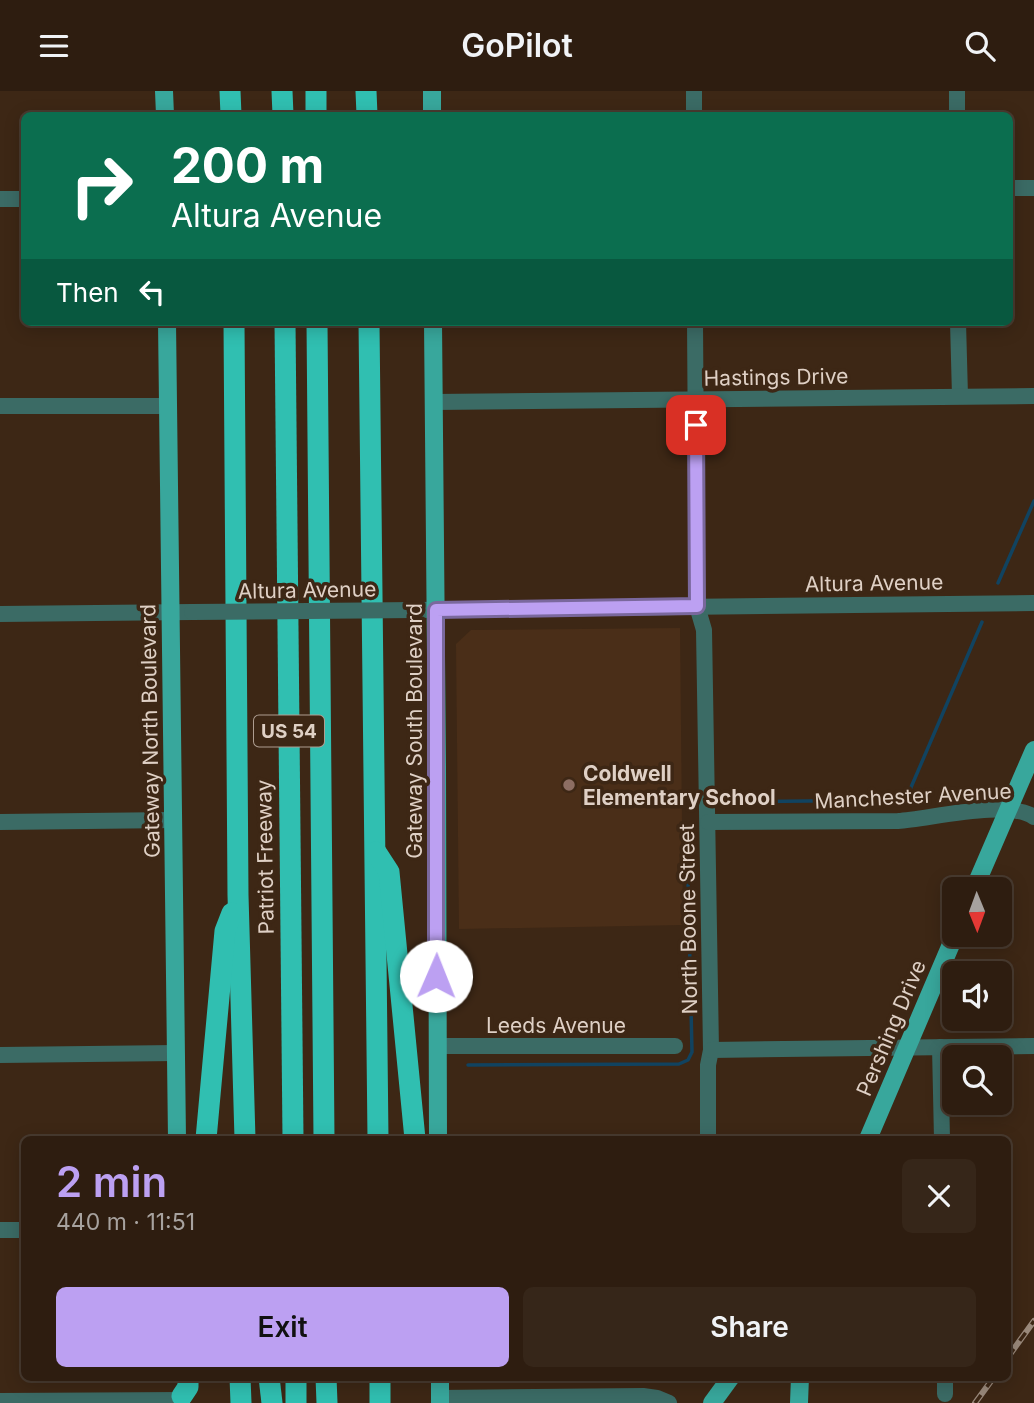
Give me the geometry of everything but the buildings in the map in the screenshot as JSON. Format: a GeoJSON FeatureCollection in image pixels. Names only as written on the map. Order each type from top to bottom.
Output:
{"type":"FeatureCollection","features":[{"type":"Feature","properties":{"kind":"highway"},"geometry":{"type":"LineString","coordinates":[[230,91],[231,112]]}},
{"type":"Feature","properties":{"kind":"highway"},"geometry":{"type":"LineString","coordinates":[[282,91],[283,112]]}},
{"type":"Feature","properties":{"kind":"highway"},"geometry":{"type":"LineString","coordinates":[[316,91],[316,112]]}},
{"type":"Feature","properties":{"kind":"highway"},"geometry":{"type":"LineString","coordinates":[[366,91],[367,112]]}},
{"type":"Feature","properties":{"kind":"highway"},"geometry":{"type":"LineString","coordinates":[[234,326],[238,895],[245,1136]]}},
{"type":"Feature","properties":{"kind":"highway","name":"Patriot Freeway"},"geometry":{"type":"LineString","coordinates":[[285,326],[293,1136]]}},
{"type":"Feature","properties":{"kind":"highway","name":"US 54"},"geometry":{"type":"LineString","coordinates":[[317,326],[324,1136]]}},
{"type":"Feature","properties":{"kind":"highway"},"geometry":{"type":"LineString","coordinates":[[369,326],[377,1136]]}},
{"type":"Feature","properties":{"kind":"highway"},"geometry":{"type":"LineString","coordinates":[[374,849],[389,872],[415,1136]]}},
{"type":"Feature","properties":{"kind":"highway"},"geometry":{"type":"LineString","coordinates":[[206,1136],[225,932],[238,895]]}},
{"type":"Feature","properties":{"kind":"highway"},"geometry":{"type":"LineString","coordinates":[[240,1381],[241,1403]]}},
{"type":"Feature","properties":{"kind":"highway"},"geometry":{"type":"LineString","coordinates":[[270,1381],[272,1403]]}},
{"type":"Feature","properties":{"kind":"highway"},"geometry":{"type":"LineString","coordinates":[[296,1381],[296,1403]]}},
{"type":"Feature","properties":{"kind":"highway"},"geometry":{"type":"LineString","coordinates":[[326,1381],[327,1403]]}},
{"type":"Feature","properties":{"kind":"highway"},"geometry":{"type":"LineString","coordinates":[[380,1381],[380,1403]]}},
{"type":"Feature","properties":{"kind":"main road"},"geometry":{"type":"LineString","coordinates":[[164,91],[165,112]]}},
{"type":"Feature","properties":{"kind":"main road"},"geometry":{"type":"LineString","coordinates":[[432,91],[432,112]]}},
{"type":"Feature","properties":{"kind":"main road","name":"Gateway North Boulevard"},"geometry":{"type":"LineString","coordinates":[[167,326],[177,1136]]}},
{"type":"Feature","properties":{"kind":"main road","name":"Gateway South Boulevard"},"geometry":{"type":"LineString","coordinates":[[433,326],[438,1136]]}},
{"type":"Feature","properties":{"kind":"main road"},"geometry":{"type":"LineString","coordinates":[[979,877],[1034,750]]}},
{"type":"Feature","properties":{"kind":"main road","name":"Pershing Drive"},"geometry":{"type":"LineString","coordinates":[[869,1136],[950,947]]}},
{"type":"Feature","properties":{"kind":"main road"},"geometry":{"type":"LineString","coordinates":[[440,1381],[440,1401]]}},
{"type":"Feature","properties":{"kind":"main road"},"geometry":{"type":"LineString","coordinates":[[712,1403],[728,1381]]}},
{"type":"Feature","properties":{"kind":"main road"},"geometry":{"type":"LineString","coordinates":[[799,1403],[800,1381]]}},
{"type":"Feature","properties":{"kind":"street"},"geometry":{"type":"LineString","coordinates":[[694,91],[694,112]]}},
{"type":"Feature","properties":{"kind":"street"},"geometry":{"type":"LineString","coordinates":[[957,91],[957,112]]}},
{"type":"Feature","properties":{"kind":"street"},"geometry":{"type":"LineString","coordinates":[[1013,188],[1034,188]]}},
{"type":"Feature","properties":{"kind":"street"},"geometry":{"type":"LineString","coordinates":[[0,199],[21,199]]}},
{"type":"Feature","properties":{"kind":"street","name":"North Boone Street"},"geometry":{"type":"LineString","coordinates":[[695,326],[697,606],[704,630],[708,823],[708,1136]]}},
{"type":"Feature","properties":{"kind":"street"},"geometry":{"type":"LineString","coordinates":[[958,326],[960,396]]}},
{"type":"Feature","properties":{"kind":"street","name":"Hastings Drive"},"geometry":{"type":"LineString","coordinates":[[434,402],[1034,396]]}},
{"type":"Feature","properties":{"kind":"street"},"geometry":{"type":"LineString","coordinates":[[0,406],[168,406]]}},
{"type":"Feature","properties":{"kind":"street","name":"Altura Avenue"},"geometry":{"type":"LineString","coordinates":[[0,614],[1034,603]]}},
{"type":"Feature","properties":{"kind":"street","name":"Manchester Avenue"},"geometry":{"type":"LineString","coordinates":[[708,823],[898,821],[956,812],[1008,811],[1025,812],[1034,817]]}},
{"type":"Feature","properties":{"kind":"street"},"geometry":{"type":"LineString","coordinates":[[0,821],[173,820]]}},
{"type":"Feature","properties":{"kind":"street","name":"Leeds Avenue"},"geometry":{"type":"LineString","coordinates":[[437,1046],[675,1046]]}},
{"type":"Feature","properties":{"kind":"street"},"geometry":{"type":"LineString","coordinates":[[710,1050],[1034,1046]]}},
{"type":"Feature","properties":{"kind":"street"},"geometry":{"type":"LineString","coordinates":[[940,1047],[942,1136]]}},
{"type":"Feature","properties":{"kind":"street"},"geometry":{"type":"LineString","coordinates":[[0,1055],[176,1053]]}},
{"type":"Feature","properties":{"kind":"street"},"geometry":{"type":"LineString","coordinates":[[0,1230],[21,1230]]}},
{"type":"Feature","properties":{"kind":"street"},"geometry":{"type":"LineString","coordinates":[[0,1401],[183,1391]]}},
{"type":"Feature","properties":{"kind":"street"},"geometry":{"type":"LineString","coordinates":[[440,1401],[643,1396],[669,1403]]}},
{"type":"Feature","properties":{"kind":"shaded area","name":"Coldwell Elementary School"},"geometry":{"type":"Polygon","coordinates":[[[680,628],[683,925],[459,929],[456,644],[471,630],[680,628]]]}},
{"type":"Feature","properties":{"kind":"waterway"},"geometry":{"type":"LineString","coordinates":[[998,583],[1034,501]]}},
{"type":"Feature","properties":{"kind":"waterway"},"geometry":{"type":"LineString","coordinates":[[723,802],[901,800],[909,792],[982,622]]}},
{"type":"Feature","properties":{"kind":"waterway"},"geometry":{"type":"LineString","coordinates":[[468,1065],[679,1064],[688,1060],[692,1052],[687,835]]}},
{"type":"Feature","properties":{"kind":"railway"},"geometry":{"type":"LineString","coordinates":[[1011,1353],[1034,1321]]}},
{"type":"Feature","properties":{"kind":"railway"},"geometry":{"type":"LineString","coordinates":[[975,1403],[991,1381]]}},
{"type":"Feature","properties":{"kind":"place","name":"Coldwell Elementary School"},"geometry":{"type":"Point","coordinates":[569,785]}},
{"type":"Feature","properties":{"kind":"route"},"geometry":{"type":"LineString","coordinates":[[436,976],[436,610],[697,606],[696,425]]}}]}
